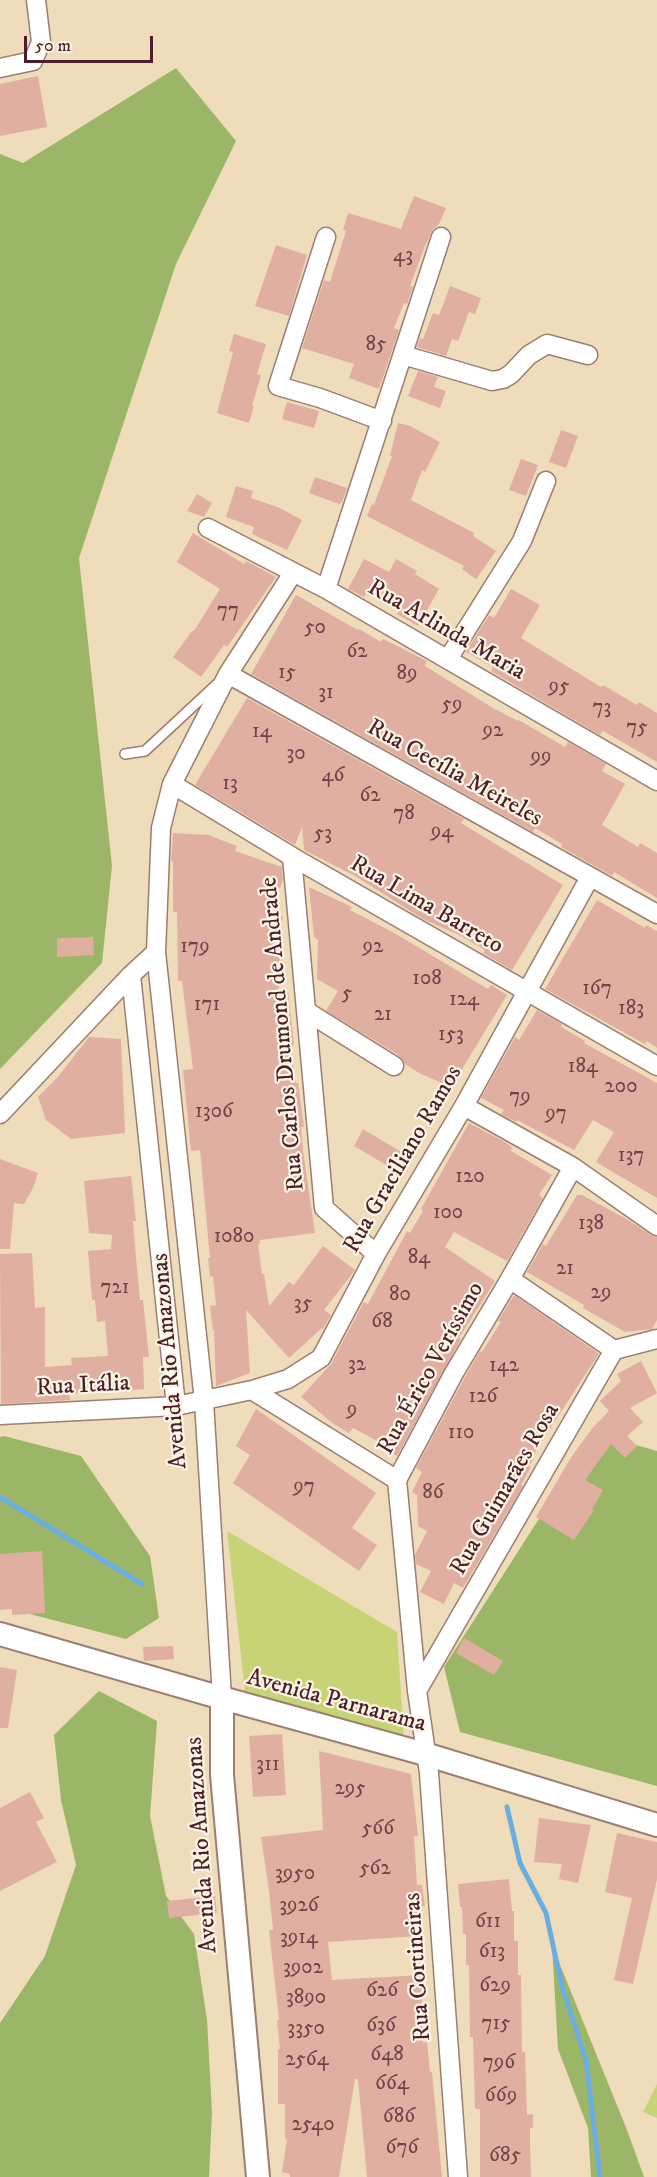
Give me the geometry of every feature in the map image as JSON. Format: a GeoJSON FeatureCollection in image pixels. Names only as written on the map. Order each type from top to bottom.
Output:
{"type":"FeatureCollection","features":[{"type":"Feature","properties":{"kind":"street"},"geometry":{"type":"LineString","coordinates":[[0,68],[33,61],[41,42],[36,0]]}},
{"type":"Feature","properties":{"kind":"street"},"geometry":{"type":"LineString","coordinates":[[326,237],[278,386],[320,398],[382,421]]}},
{"type":"Feature","properties":{"kind":"street"},"geometry":{"type":"LineString","coordinates":[[326,589],[441,237]]}},
{"type":"Feature","properties":{"kind":"street"},"geometry":{"type":"LineString","coordinates":[[403,355],[482,380],[492,381],[503,379],[511,374],[529,355],[547,344],[588,354]]}},
{"type":"Feature","properties":{"kind":"street"},"geometry":{"type":"LineString","coordinates":[[448,659],[522,541],[546,481]]}},
{"type":"Feature","properties":{"kind":"street","name":"Rua Arlinda Maria"},"geometry":{"type":"LineString","coordinates":[[208,528],[326,589],[657,781]]}},
{"type":"Feature","properties":{"kind":"street","name":"Avenida Rio Amazonas"},"geometry":{"type":"LineString","coordinates":[[258,2177],[222,1775],[222,1698],[204,1401],[156,952],[161,828],[172,784],[228,674],[293,573]]}},
{"type":"Feature","properties":{"kind":"street","name":"Rua Cecília Meireles"},"geometry":{"type":"LineString","coordinates":[[228,674],[657,914]]}},
{"type":"Feature","properties":{"kind":"street","name":"Rua Lima Barreto"},"geometry":{"type":"LineString","coordinates":[[172,784],[292,857],[657,1066]]}},
{"type":"Feature","properties":{"kind":"street","name":"Rua Carlos Drumond de Andrade"},"geometry":{"type":"LineString","coordinates":[[292,857],[324,1208],[376,1254]]}},
{"type":"Feature","properties":{"kind":"street","name":"Rua Graciliano Ramos"},"geometry":{"type":"LineString","coordinates":[[204,1401],[288,1379],[321,1358],[376,1254],[464,1106],[590,877]]}},
{"type":"Feature","properties":{"kind":"street"},"geometry":{"type":"LineString","coordinates":[[0,1114],[131,975],[156,952]]}},
{"type":"Feature","properties":{"kind":"street","name":"Avenida Rio Amazonas"},"geometry":{"type":"LineString","coordinates":[[131,975],[176,1406]]}},
{"type":"Feature","properties":{"kind":"street"},"geometry":{"type":"LineString","coordinates":[[306,1011],[393,1066]]}},
{"type":"Feature","properties":{"kind":"street"},"geometry":{"type":"LineString","coordinates":[[464,1106],[573,1167],[657,1226]]}},
{"type":"Feature","properties":{"kind":"street","name":"Rua Érico Veríssimo"},"geometry":{"type":"LineString","coordinates":[[425,1754],[397,1480],[454,1373],[573,1167]]}},
{"type":"Feature","properties":{"kind":"street"},"geometry":{"type":"LineString","coordinates":[[510,1278],[614,1350],[657,1339]]}},
{"type":"Feature","properties":{"kind":"street","name":"Rua Guimarães Rosa"},"geometry":{"type":"LineString","coordinates":[[417,1691],[614,1350]]}},
{"type":"Feature","properties":{"kind":"street"},"geometry":{"type":"LineString","coordinates":[[252,1390],[397,1480]]}},
{"type":"Feature","properties":{"kind":"street","name":"Rua Itália"},"geometry":{"type":"LineString","coordinates":[[0,1414],[176,1406],[204,1401]]}},
{"type":"Feature","properties":{"kind":"street","name":"Avenida Parnarama"},"geometry":{"type":"LineString","coordinates":[[0,1634],[425,1754],[657,1825]]}},
{"type":"Feature","properties":{"kind":"street","name":"Rua Cortineiras"},"geometry":{"type":"LineString","coordinates":[[425,1754],[429,1773],[458,2177]]}},
{"type":"Feature","properties":{"kind":"lane"},"geometry":{"type":"LineString","coordinates":[[126,754],[145,751],[228,674]]}},
{"type":"Feature","properties":{"kind":"green space"},"geometry":{"type":"Polygon","coordinates":[[[176,68],[236,141],[176,264],[79,558],[112,866],[102,963],[0,1069],[0,154],[23,163],[176,68]]]}},
{"type":"Feature","properties":{"kind":"green space"},"geometry":{"type":"Polygon","coordinates":[[[594,1433],[657,1451],[657,1786],[460,1732],[444,1667],[594,1433]]]}},
{"type":"Feature","properties":{"kind":"green space"},"geometry":{"type":"Polygon","coordinates":[[[4,1436],[81,1456],[150,1556],[159,1618],[126,1639],[3,1607],[0,1603],[0,1437],[4,1436]]]}},
{"type":"Feature","properties":{"kind":"green space"},"geometry":{"type":"Polygon","coordinates":[[[227,1531],[397,1632],[404,1740],[245,1692],[227,1531]]]}},
{"type":"Feature","properties":{"kind":"green space"},"geometry":{"type":"Polygon","coordinates":[[[99,1691],[157,1721],[150,1816],[166,1896],[194,1934],[207,2020],[212,2112],[209,2177],[0,2177],[0,2023],[45,1956],[76,1865],[61,1800],[54,1735],[99,1691]]]}},
{"type":"Feature","properties":{"kind":"green space"},"geometry":{"type":"Polygon","coordinates":[[[552,1945],[644,2177],[591,2177],[588,2128],[558,2049],[552,1945]]]}},
{"type":"Feature","properties":{"kind":"green space"},"geometry":{"type":"Polygon","coordinates":[[[657,2084],[657,2118],[643,2112],[657,2084]]]}},
{"type":"Feature","properties":{"kind":"building"},"geometry":{"type":"Polygon","coordinates":[[[38,76],[47,127],[0,136],[0,84],[38,76]]]}},
{"type":"Feature","properties":{"kind":"building"},"geometry":{"type":"Polygon","coordinates":[[[414,196],[446,208],[425,246],[410,286],[413,287],[407,304],[404,303],[394,328],[399,330],[379,389],[349,378],[354,364],[302,348],[324,280],[330,282],[346,231],[343,230],[348,213],[401,229],[414,196]]]}},
{"type":"Feature","properties":{"kind":"building"},"geometry":{"type":"Polygon","coordinates":[[[276,245],[307,255],[289,316],[255,306],[276,245]]]}},
{"type":"Feature","properties":{"kind":"building"},"geometry":{"type":"Polygon","coordinates":[[[450,286],[481,298],[475,314],[469,312],[458,341],[452,339],[446,356],[417,347],[420,338],[423,339],[433,313],[439,315],[450,286]]]}},
{"type":"Feature","properties":{"kind":"building"},"geometry":{"type":"Polygon","coordinates":[[[234,334],[266,344],[257,374],[261,375],[249,423],[217,413],[233,352],[229,351],[234,334]]]}},
{"type":"Feature","properties":{"kind":"building"},"geometry":{"type":"Polygon","coordinates":[[[418,371],[438,377],[434,387],[446,391],[440,408],[408,396],[418,371]]]}},
{"type":"Feature","properties":{"kind":"building"},"geometry":{"type":"Polygon","coordinates":[[[287,402],[319,411],[314,428],[282,419],[287,402]]]}},
{"type":"Feature","properties":{"kind":"building"},"geometry":{"type":"Polygon","coordinates":[[[398,423],[410,426],[440,442],[425,472],[422,470],[411,500],[474,533],[473,536],[496,551],[476,579],[462,569],[464,566],[367,516],[372,504],[374,505],[392,456],[390,456],[398,423]]]}},
{"type":"Feature","properties":{"kind":"building"},"geometry":{"type":"Polygon","coordinates":[[[561,430],[578,436],[566,468],[549,462],[561,430]]]}},
{"type":"Feature","properties":{"kind":"building"},"geometry":{"type":"Polygon","coordinates":[[[521,459],[538,465],[526,496],[509,490],[521,459]]]}},
{"type":"Feature","properties":{"kind":"building"},"geometry":{"type":"Polygon","coordinates":[[[315,477],[347,488],[342,502],[339,504],[309,493],[315,477]]]}},
{"type":"Feature","properties":{"kind":"building"},"geometry":{"type":"Polygon","coordinates":[[[236,486],[253,491],[251,498],[280,508],[302,520],[287,550],[252,534],[254,527],[226,517],[236,486]]]}},
{"type":"Feature","properties":{"kind":"building"},"geometry":{"type":"Polygon","coordinates":[[[197,494],[212,503],[204,517],[187,511],[197,494]]]}},
{"type":"Feature","properties":{"kind":"building"},"geometry":{"type":"Polygon","coordinates":[[[193,533],[244,564],[246,561],[276,577],[227,647],[224,645],[201,677],[173,657],[194,631],[220,589],[177,562],[193,533]]]}},
{"type":"Feature","properties":{"kind":"building"},"geometry":{"type":"Polygon","coordinates":[[[364,559],[389,572],[396,559],[417,571],[415,574],[439,589],[418,626],[397,614],[399,610],[367,592],[364,597],[348,589],[364,559]]]}},
{"type":"Feature","properties":{"kind":"building"},"geometry":{"type":"Polygon","coordinates":[[[511,589],[540,605],[521,638],[601,687],[603,685],[637,705],[639,702],[657,713],[657,762],[603,731],[600,735],[491,671],[493,667],[466,652],[489,615],[494,618],[511,589]]]}},
{"type":"Feature","properties":{"kind":"building"},"geometry":{"type":"Polygon","coordinates":[[[296,595],[381,642],[383,639],[427,661],[425,666],[493,708],[519,720],[565,747],[568,742],[606,764],[602,771],[625,784],[602,825],[638,847],[640,843],[657,853],[657,898],[614,872],[612,876],[561,847],[562,844],[535,828],[533,832],[251,674],[296,595]]]}},
{"type":"Feature","properties":{"kind":"building"},"geometry":{"type":"Polygon","coordinates":[[[247,698],[464,819],[461,823],[563,885],[512,970],[483,953],[485,950],[461,936],[423,919],[355,876],[304,850],[302,827],[295,845],[195,785],[247,698]]]}},
{"type":"Feature","properties":{"kind":"building"},"geometry":{"type":"Polygon","coordinates":[[[173,833],[208,835],[237,846],[235,851],[282,867],[283,880],[270,912],[283,917],[274,944],[284,947],[277,969],[285,972],[277,992],[288,991],[294,1045],[290,1046],[304,1127],[301,1127],[303,1151],[315,1233],[260,1240],[258,1244],[262,1274],[264,1274],[269,1306],[289,1282],[294,1285],[323,1246],[355,1270],[324,1310],[331,1315],[323,1329],[289,1358],[246,1310],[250,1373],[216,1386],[214,1330],[210,1306],[216,1305],[213,1276],[210,1277],[208,1258],[210,1258],[200,1150],[191,1151],[183,1070],[193,1069],[182,981],[178,981],[177,912],[173,912],[173,861],[171,861],[173,833]]]}},
{"type":"Feature","properties":{"kind":"building"},"geometry":{"type":"Polygon","coordinates":[[[309,887],[352,907],[350,910],[396,934],[488,989],[491,985],[507,995],[453,1088],[419,1073],[405,1064],[397,1054],[326,1011],[338,991],[317,979],[318,940],[314,937],[309,887]]]}},
{"type":"Feature","properties":{"kind":"building"},"geometry":{"type":"Polygon","coordinates":[[[597,900],[645,928],[646,925],[657,931],[657,1048],[647,1041],[645,1044],[545,989],[597,900]]]}},
{"type":"Feature","properties":{"kind":"building"},"geometry":{"type":"Polygon","coordinates":[[[93,937],[94,955],[57,957],[57,938],[93,937]]]}},
{"type":"Feature","properties":{"kind":"building"},"geometry":{"type":"Polygon","coordinates":[[[537,1010],[562,1024],[561,1027],[585,1041],[584,1043],[657,1083],[657,1198],[596,1162],[614,1132],[593,1120],[574,1150],[501,1114],[504,1110],[481,1098],[515,1037],[519,1040],[537,1010]]]}},
{"type":"Feature","properties":{"kind":"building"},"geometry":{"type":"Polygon","coordinates":[[[89,1037],[121,1039],[125,1133],[71,1139],[46,1120],[38,1097],[57,1078],[89,1037]]]}},
{"type":"Feature","properties":{"kind":"building"},"geometry":{"type":"Polygon","coordinates":[[[469,1123],[505,1142],[512,1147],[511,1151],[552,1175],[539,1195],[543,1198],[507,1261],[454,1232],[445,1247],[495,1281],[459,1338],[461,1339],[397,1456],[380,1446],[381,1443],[353,1428],[349,1433],[331,1422],[301,1397],[331,1364],[364,1302],[368,1304],[407,1231],[410,1233],[423,1211],[421,1209],[469,1123]]]}},
{"type":"Feature","properties":{"kind":"building"},"geometry":{"type":"Polygon","coordinates":[[[363,1129],[408,1156],[398,1172],[354,1146],[363,1129]]]}},
{"type":"Feature","properties":{"kind":"building"},"geometry":{"type":"Polygon","coordinates":[[[0,1159],[38,1173],[24,1204],[14,1203],[10,1249],[0,1249],[0,1159]]]}},
{"type":"Feature","properties":{"kind":"building"},"geometry":{"type":"Polygon","coordinates":[[[131,1176],[140,1300],[143,1300],[149,1357],[143,1357],[144,1389],[69,1394],[70,1400],[1,1404],[0,1254],[32,1253],[35,1308],[45,1307],[45,1367],[72,1365],[71,1358],[108,1356],[105,1321],[97,1322],[95,1300],[92,1300],[88,1251],[111,1249],[112,1235],[89,1233],[84,1181],[131,1176]]]}},
{"type":"Feature","properties":{"kind":"building"},"geometry":{"type":"Polygon","coordinates":[[[577,1195],[582,1195],[657,1237],[657,1320],[652,1329],[625,1332],[527,1272],[543,1244],[546,1246],[577,1195]]]}},
{"type":"Feature","properties":{"kind":"building"},"geometry":{"type":"Polygon","coordinates":[[[514,1295],[598,1355],[531,1458],[533,1460],[529,1466],[531,1467],[521,1485],[523,1486],[463,1588],[454,1583],[444,1604],[420,1592],[431,1571],[416,1564],[415,1555],[427,1531],[418,1526],[417,1495],[412,1492],[422,1472],[416,1468],[464,1379],[480,1351],[482,1352],[501,1322],[498,1321],[514,1295]]]}},
{"type":"Feature","properties":{"kind":"building"},"geometry":{"type":"Polygon","coordinates":[[[641,1361],[657,1393],[630,1408],[643,1422],[627,1436],[637,1446],[625,1458],[611,1444],[585,1480],[603,1490],[592,1509],[594,1510],[574,1540],[536,1517],[570,1459],[594,1426],[609,1411],[600,1401],[621,1381],[617,1374],[641,1361]]]}},
{"type":"Feature","properties":{"kind":"building"},"geometry":{"type":"Polygon","coordinates":[[[256,1409],[376,1493],[352,1528],[377,1545],[359,1571],[233,1483],[250,1455],[236,1446],[256,1409]]]}},
{"type":"Feature","properties":{"kind":"building"},"geometry":{"type":"Polygon","coordinates":[[[42,1551],[45,1613],[12,1615],[12,1609],[0,1610],[0,1554],[42,1551]]]}},
{"type":"Feature","properties":{"kind":"building"},"geometry":{"type":"Polygon","coordinates":[[[464,1638],[503,1661],[494,1675],[456,1653],[464,1638]]]}},
{"type":"Feature","properties":{"kind":"building"},"geometry":{"type":"Polygon","coordinates":[[[173,1646],[174,1659],[144,1661],[143,1647],[173,1646]]]}},
{"type":"Feature","properties":{"kind":"building"},"geometry":{"type":"Polygon","coordinates":[[[0,1667],[17,1670],[8,1728],[0,1728],[0,1667]]]}},
{"type":"Feature","properties":{"kind":"building"},"geometry":{"type":"Polygon","coordinates":[[[282,1734],[286,1795],[253,1797],[249,1736],[282,1734]]]}},
{"type":"Feature","properties":{"kind":"building"},"geometry":{"type":"Polygon","coordinates":[[[319,1751],[411,1774],[418,1836],[414,1836],[417,1885],[422,1885],[425,1906],[417,1907],[419,1936],[328,1942],[332,1980],[421,1975],[423,2043],[427,2042],[430,2072],[432,2072],[442,2177],[367,2177],[358,2079],[355,2079],[339,2177],[290,2177],[290,2174],[282,2172],[287,2139],[285,2139],[285,2104],[278,2104],[278,2049],[280,2049],[277,2021],[279,2020],[269,1930],[273,1930],[261,1837],[323,1830],[319,1751]]]}},
{"type":"Feature","properties":{"kind":"building"},"geometry":{"type":"Polygon","coordinates":[[[30,1792],[44,1818],[36,1822],[57,1862],[0,1891],[0,1808],[30,1792]]]}},
{"type":"Feature","properties":{"kind":"building"},"geometry":{"type":"Polygon","coordinates":[[[539,1818],[591,1825],[578,1883],[559,1879],[562,1864],[534,1862],[539,1818]]]}},
{"type":"Feature","properties":{"kind":"building"},"geometry":{"type":"Polygon","coordinates":[[[617,1833],[657,1842],[657,1879],[633,1984],[614,1980],[632,1898],[605,1892],[617,1833]]]}},
{"type":"Feature","properties":{"kind":"building"},"geometry":{"type":"Polygon","coordinates":[[[509,1879],[512,1911],[514,1911],[514,1941],[518,1941],[518,1975],[521,1975],[522,2052],[525,2052],[527,2115],[533,2114],[533,2128],[530,2128],[531,2177],[480,2177],[480,2109],[475,2109],[473,2037],[470,2037],[469,1965],[466,1965],[466,1934],[463,1934],[458,1884],[509,1879]]]}},
{"type":"Feature","properties":{"kind":"building"},"geometry":{"type":"Polygon","coordinates":[[[215,1896],[217,1913],[169,1918],[167,1901],[215,1896]]]}},
{"type":"Feature","properties":{"kind":"waterway"},"geometry":{"type":"LineString","coordinates":[[0,1497],[142,1584]]}},
{"type":"Feature","properties":{"kind":"waterway"},"geometry":{"type":"LineString","coordinates":[[507,1807],[520,1863],[546,1913],[562,1987],[586,2060],[600,2177]]}}]}
